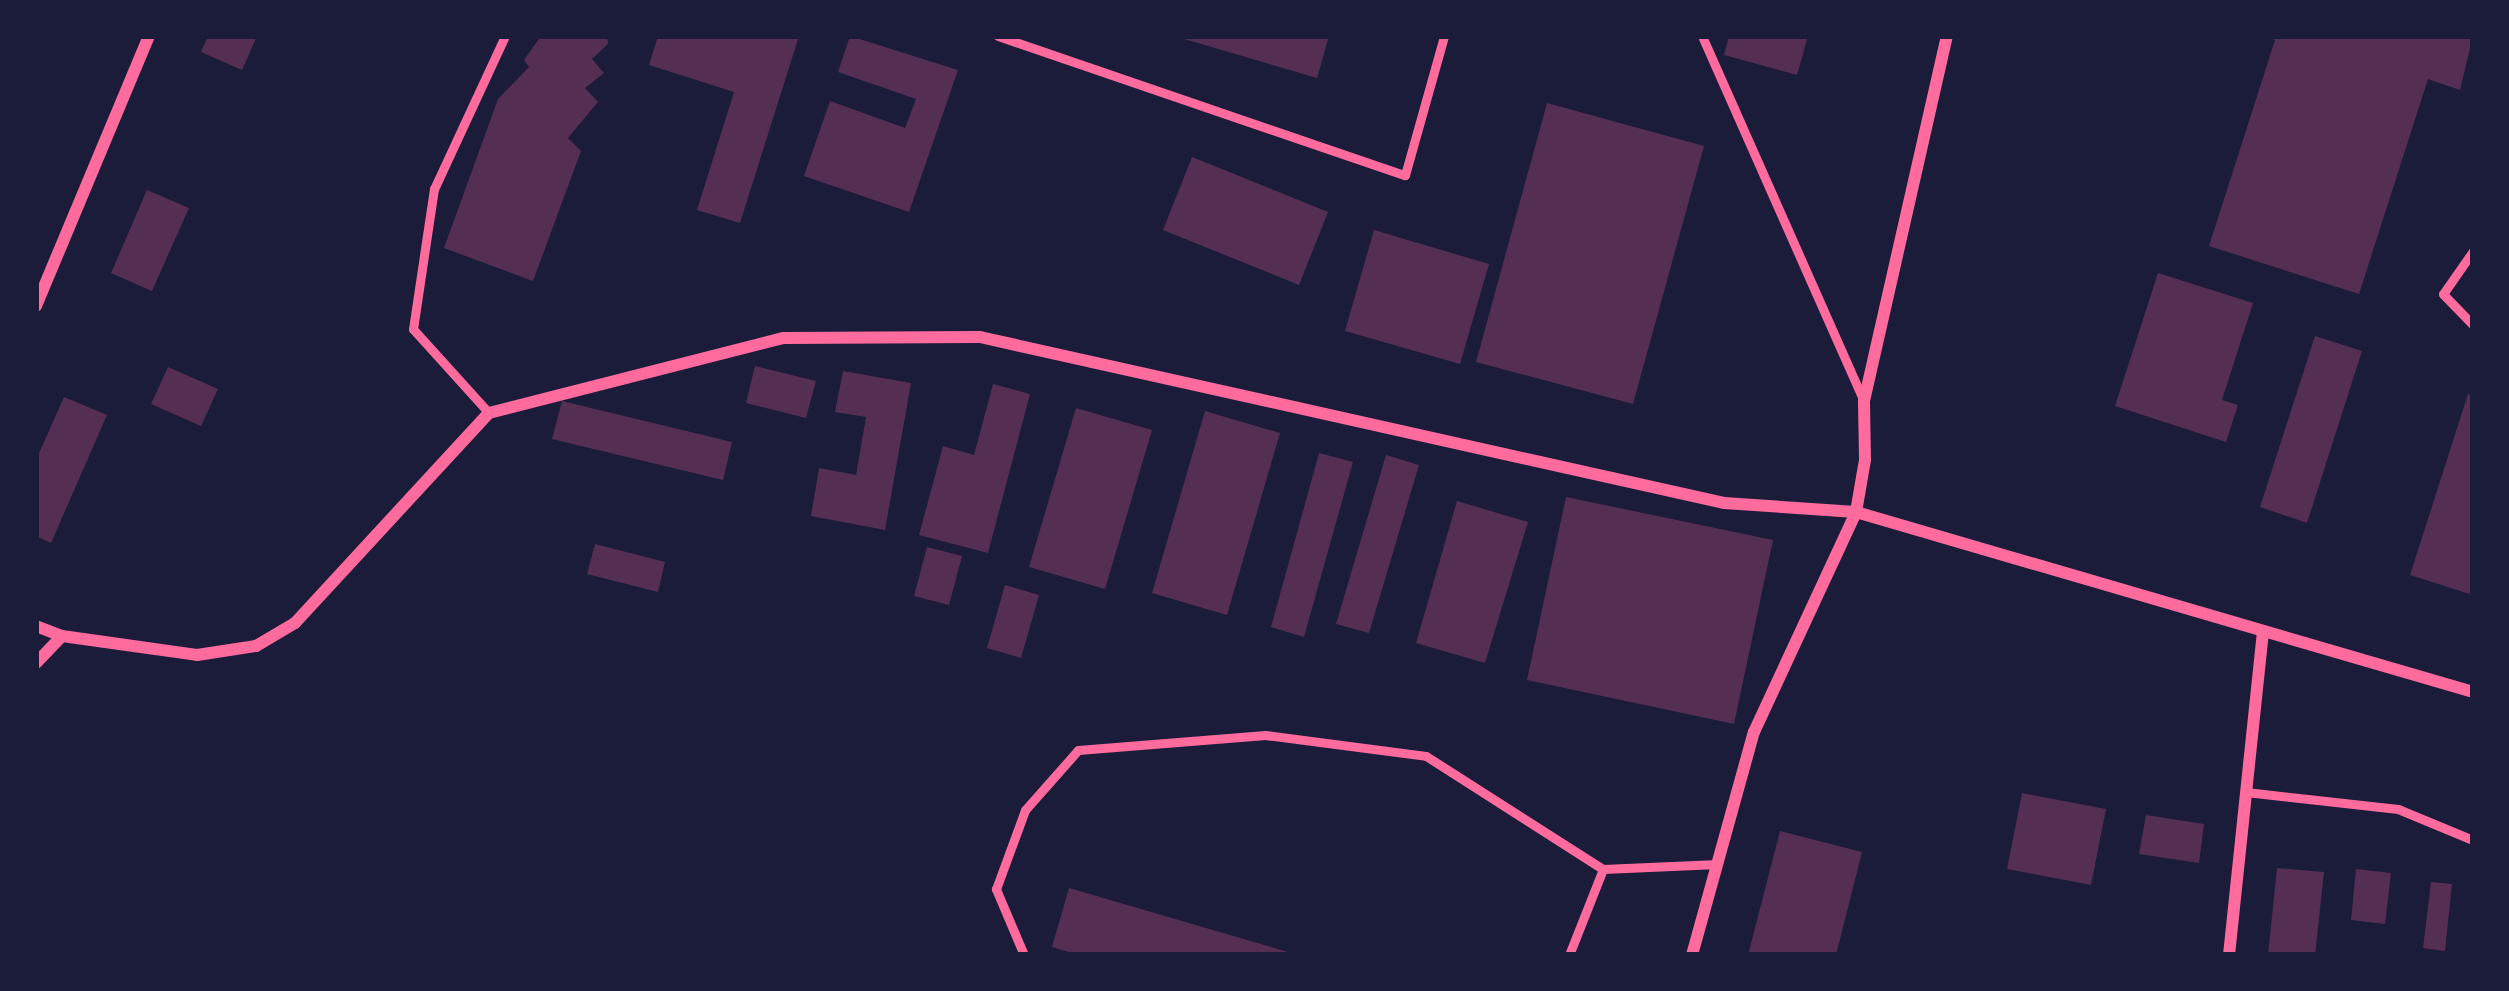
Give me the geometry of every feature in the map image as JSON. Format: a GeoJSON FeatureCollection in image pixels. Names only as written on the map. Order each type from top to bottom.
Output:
{"type":"FeatureCollection","features":[{"type":"Feature","properties":{"kind":"street"},"geometry":{"type":"LineString","coordinates":[[36,306],[149,36]]}},
{"type":"Feature","properties":{"kind":"street"},"geometry":{"type":"LineString","coordinates":[[1692,955],[1754,732],[1856,512],[1865,460],[1864,401],[1947,36]]}},
{"type":"Feature","properties":{"kind":"street"},"geometry":{"type":"LineString","coordinates":[[36,626],[62,636],[197,655],[256,646],[296,623],[489,413],[784,338],[980,337],[1724,502],[1856,512],[2473,692]]}},
{"type":"Feature","properties":{"kind":"street"},"geometry":{"type":"LineString","coordinates":[[2229,955],[2263,632]]}},
{"type":"Feature","properties":{"kind":"street"},"geometry":{"type":"LineString","coordinates":[[36,663],[62,636]]}},
{"type":"Feature","properties":{"kind":"lane"},"geometry":{"type":"LineString","coordinates":[[489,413],[413,329],[434,189],[505,36]]}},
{"type":"Feature","properties":{"kind":"lane"},"geometry":{"type":"LineString","coordinates":[[998,36],[1405,175],[1444,36]]}},
{"type":"Feature","properties":{"kind":"lane"},"geometry":{"type":"LineString","coordinates":[[1702,36],[1864,401]]}},
{"type":"Feature","properties":{"kind":"lane"},"geometry":{"type":"LineString","coordinates":[[2473,251],[2443,294],[2473,325]]}},
{"type":"Feature","properties":{"kind":"lane"},"geometry":{"type":"LineString","coordinates":[[1024,955],[997,889],[1025,810],[1078,751],[1265,735],[1426,756],[1603,869],[1718,864]]}},
{"type":"Feature","properties":{"kind":"lane"},"geometry":{"type":"LineString","coordinates":[[2246,792],[2398,809],[2473,840]]}},
{"type":"Feature","properties":{"kind":"lane"},"geometry":{"type":"LineString","coordinates":[[1569,955],[1603,869]]}},
{"type":"Feature","properties":{"kind":"building"},"geometry":{"type":"Polygon","coordinates":[[[208,36],[257,36],[242,70],[201,52],[208,36]]]}},
{"type":"Feature","properties":{"kind":"building"},"geometry":{"type":"Polygon","coordinates":[[[541,36],[607,36],[608,44],[592,59],[604,73],[585,88],[598,102],[568,138],[581,151],[533,281],[444,248],[498,99],[529,67],[524,60],[541,36]]]}},
{"type":"Feature","properties":{"kind":"building"},"geometry":{"type":"Polygon","coordinates":[[[658,36],[799,36],[740,223],[697,210],[734,92],[649,65],[658,36]]]}},
{"type":"Feature","properties":{"kind":"building"},"geometry":{"type":"Polygon","coordinates":[[[850,36],[958,70],[909,212],[804,176],[830,101],[905,128],[916,99],[838,72],[850,36]]]}},
{"type":"Feature","properties":{"kind":"building"},"geometry":{"type":"Polygon","coordinates":[[[1174,36],[1329,36],[1317,78],[1174,36]]]}},
{"type":"Feature","properties":{"kind":"building"},"geometry":{"type":"Polygon","coordinates":[[[1729,36],[1808,36],[1797,75],[1724,55],[1729,36]]]}},
{"type":"Feature","properties":{"kind":"building"},"geometry":{"type":"Polygon","coordinates":[[[2267,36],[2473,36],[2460,90],[2428,79],[2359,294],[2209,246],[2275,40],[2267,36]]]}},
{"type":"Feature","properties":{"kind":"building"},"geometry":{"type":"Polygon","coordinates":[[[1547,103],[1704,146],[1633,404],[1476,362],[1547,103]]]}},
{"type":"Feature","properties":{"kind":"building"},"geometry":{"type":"Polygon","coordinates":[[[1192,157],[1328,212],[1299,285],[1163,230],[1192,157]]]}},
{"type":"Feature","properties":{"kind":"building"},"geometry":{"type":"Polygon","coordinates":[[[147,190],[189,208],[152,291],[111,273],[147,190]]]}},
{"type":"Feature","properties":{"kind":"building"},"geometry":{"type":"Polygon","coordinates":[[[1374,230],[1489,264],[1460,364],[1345,331],[1374,230]]]}},
{"type":"Feature","properties":{"kind":"building"},"geometry":{"type":"Polygon","coordinates":[[[2158,273],[2253,303],[2222,400],[2238,405],[2226,442],[2115,406],[2158,273]]]}},
{"type":"Feature","properties":{"kind":"building"},"geometry":{"type":"Polygon","coordinates":[[[2315,336],[2362,351],[2307,523],[2260,507],[2315,336]]]}},
{"type":"Feature","properties":{"kind":"building"},"geometry":{"type":"Polygon","coordinates":[[[755,366],[816,381],[806,418],[746,403],[755,366]]]}},
{"type":"Feature","properties":{"kind":"building"},"geometry":{"type":"Polygon","coordinates":[[[168,367],[218,389],[201,426],[151,404],[168,367]]]}},
{"type":"Feature","properties":{"kind":"building"},"geometry":{"type":"Polygon","coordinates":[[[843,371],[911,383],[885,530],[811,516],[819,468],[856,475],[866,417],[835,412],[843,371]]]}},
{"type":"Feature","properties":{"kind":"building"},"geometry":{"type":"Polygon","coordinates":[[[993,384],[1030,394],[988,553],[919,535],[943,446],[974,455],[993,384]]]}},
{"type":"Feature","properties":{"kind":"building"},"geometry":{"type":"Polygon","coordinates":[[[2468,394],[2473,396],[2473,595],[2410,575],[2468,394]]]}},
{"type":"Feature","properties":{"kind":"building"},"geometry":{"type":"Polygon","coordinates":[[[64,397],[107,415],[51,543],[36,536],[36,460],[64,397]]]}},
{"type":"Feature","properties":{"kind":"building"},"geometry":{"type":"Polygon","coordinates":[[[562,401],[732,442],[723,480],[552,439],[562,401]]]}},
{"type":"Feature","properties":{"kind":"building"},"geometry":{"type":"Polygon","coordinates":[[[1076,408],[1152,430],[1105,589],[1029,567],[1076,408]]]}},
{"type":"Feature","properties":{"kind":"building"},"geometry":{"type":"Polygon","coordinates":[[[1205,411],[1280,433],[1227,615],[1152,593],[1205,411]]]}},
{"type":"Feature","properties":{"kind":"building"},"geometry":{"type":"Polygon","coordinates":[[[1319,453],[1353,462],[1304,637],[1271,627],[1319,453]]]}},
{"type":"Feature","properties":{"kind":"building"},"geometry":{"type":"Polygon","coordinates":[[[1386,455],[1419,465],[1369,633],[1336,624],[1386,455]]]}},
{"type":"Feature","properties":{"kind":"building"},"geometry":{"type":"Polygon","coordinates":[[[1566,497],[1773,540],[1734,724],[1527,680],[1566,497]]]}},
{"type":"Feature","properties":{"kind":"building"},"geometry":{"type":"Polygon","coordinates":[[[1457,501],[1528,522],[1485,663],[1416,643],[1457,501]]]}},
{"type":"Feature","properties":{"kind":"building"},"geometry":{"type":"Polygon","coordinates":[[[595,544],[665,562],[658,592],[587,574],[595,544]]]}},
{"type":"Feature","properties":{"kind":"building"},"geometry":{"type":"Polygon","coordinates":[[[927,547],[962,556],[949,605],[914,596],[927,547]]]}},
{"type":"Feature","properties":{"kind":"building"},"geometry":{"type":"Polygon","coordinates":[[[1005,585],[1039,595],[1021,658],[987,648],[1005,585]]]}},
{"type":"Feature","properties":{"kind":"building"},"geometry":{"type":"Polygon","coordinates":[[[2022,793],[2106,809],[2091,885],[2007,869],[2022,793]]]}},
{"type":"Feature","properties":{"kind":"building"},"geometry":{"type":"Polygon","coordinates":[[[2146,815],[2204,824],[2199,863],[2139,854],[2146,815]]]}},
{"type":"Feature","properties":{"kind":"building"},"geometry":{"type":"Polygon","coordinates":[[[1780,831],[1862,852],[1836,955],[1748,955],[1780,831]]]}},
{"type":"Feature","properties":{"kind":"building"},"geometry":{"type":"Polygon","coordinates":[[[2277,868],[2324,872],[2315,955],[2268,955],[2277,868]]]}},
{"type":"Feature","properties":{"kind":"building"},"geometry":{"type":"Polygon","coordinates":[[[2356,869],[2391,873],[2385,924],[2351,920],[2356,869]]]}},
{"type":"Feature","properties":{"kind":"building"},"geometry":{"type":"Polygon","coordinates":[[[2431,882],[2452,884],[2445,951],[2423,948],[2431,882]]]}},
{"type":"Feature","properties":{"kind":"building"},"geometry":{"type":"Polygon","coordinates":[[[1069,888],[1295,955],[1079,955],[1052,947],[1069,888]]]}}]}
